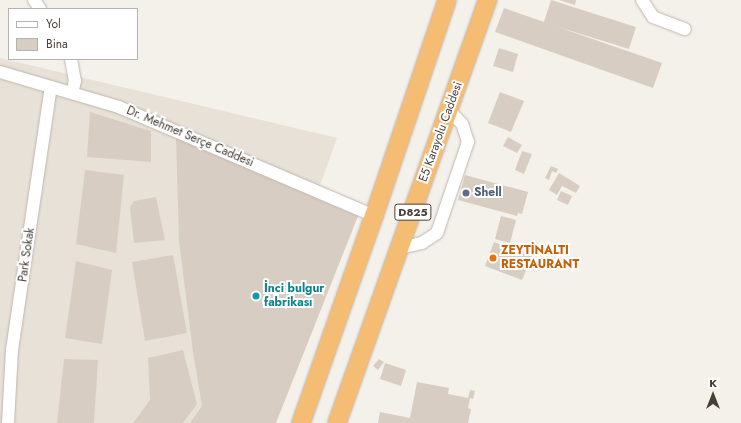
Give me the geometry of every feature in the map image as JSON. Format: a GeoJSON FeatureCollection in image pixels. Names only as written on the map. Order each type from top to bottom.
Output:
{"type":"FeatureCollection","features":[{"type":"Feature","properties":{"kind":"highway","name":"D825"},"geometry":{"type":"LineString","coordinates":[[301,423],[374,216],[447,0]]}},
{"type":"Feature","properties":{"kind":"highway","name":"E5 Karayolu Caddesi"},"geometry":{"type":"LineString","coordinates":[[337,423],[488,0]]}},
{"type":"Feature","properties":{"kind":"street"},"geometry":{"type":"LineString","coordinates":[[642,0],[653,17],[685,29]]}},
{"type":"Feature","properties":{"kind":"street"},"geometry":{"type":"LineString","coordinates":[[71,60],[75,81],[72,93]]}},
{"type":"Feature","properties":{"kind":"street","name":"Dr. Mehmet Serçe Caddesi"},"geometry":{"type":"LineString","coordinates":[[0,72],[119,106],[374,216]]}},
{"type":"Feature","properties":{"kind":"street","name":"Park Sokak"},"geometry":{"type":"LineString","coordinates":[[8,423],[12,350],[51,87]]}},
{"type":"Feature","properties":{"kind":"street"},"geometry":{"type":"LineString","coordinates":[[400,248],[422,243],[437,233],[468,142],[462,124],[449,110]]}},
{"type":"Feature","properties":{"kind":"shaded area"},"geometry":{"type":"Polygon","coordinates":[[[0,58],[337,138],[234,423],[0,423],[0,58]]]}},
{"type":"Feature","properties":{"kind":"building"},"geometry":{"type":"Polygon","coordinates":[[[551,0],[636,27],[629,49],[555,26],[662,63],[653,88],[495,32],[504,8],[544,22],[551,0]]]}},
{"type":"Feature","properties":{"kind":"building"},"geometry":{"type":"Polygon","coordinates":[[[559,0],[576,0],[575,5],[559,0]]]}},
{"type":"Feature","properties":{"kind":"building"},"geometry":{"type":"Polygon","coordinates":[[[499,48],[518,54],[513,72],[493,66],[499,48]]]}},
{"type":"Feature","properties":{"kind":"building"},"geometry":{"type":"Polygon","coordinates":[[[500,92],[524,101],[511,132],[488,123],[500,92]]]}},
{"type":"Feature","properties":{"kind":"building"},"geometry":{"type":"Polygon","coordinates":[[[90,112],[151,131],[151,162],[87,157],[90,112]]]}},
{"type":"Feature","properties":{"kind":"building"},"geometry":{"type":"Polygon","coordinates":[[[508,137],[522,145],[517,153],[503,146],[508,137]]]}},
{"type":"Feature","properties":{"kind":"building","name":"İnci bulgur fabrikası"},"geometry":{"type":"Polygon","coordinates":[[[176,138],[358,216],[276,423],[190,423],[202,406],[193,352],[179,241],[176,138]]]}},
{"type":"Feature","properties":{"kind":"building"},"geometry":{"type":"Polygon","coordinates":[[[522,151],[532,154],[524,174],[515,170],[522,151]]]}},
{"type":"Feature","properties":{"kind":"building"},"geometry":{"type":"Polygon","coordinates":[[[551,166],[558,169],[556,173],[552,171],[549,180],[545,178],[551,166]]]}},
{"type":"Feature","properties":{"kind":"building"},"geometry":{"type":"Polygon","coordinates":[[[85,170],[124,175],[116,253],[76,244],[85,170]]]}},
{"type":"Feature","properties":{"kind":"building"},"geometry":{"type":"Polygon","coordinates":[[[559,173],[580,186],[576,193],[562,186],[557,195],[549,190],[559,173]]]}},
{"type":"Feature","properties":{"kind":"building"},"geometry":{"type":"Polygon","coordinates":[[[465,175],[528,192],[522,214],[518,213],[517,216],[458,200],[465,175]]]}},
{"type":"Feature","properties":{"kind":"building"},"geometry":{"type":"Polygon","coordinates":[[[561,191],[572,196],[568,205],[557,200],[561,191]]]}},
{"type":"Feature","properties":{"kind":"building"},"geometry":{"type":"Polygon","coordinates":[[[156,197],[165,240],[134,243],[130,207],[134,201],[156,197]]]}},
{"type":"Feature","properties":{"kind":"building"},"geometry":{"type":"Polygon","coordinates":[[[501,216],[516,220],[510,243],[495,239],[501,216]]]}},
{"type":"Feature","properties":{"kind":"building"},"geometry":{"type":"Polygon","coordinates":[[[494,242],[532,256],[522,280],[485,266],[494,242]]]}},
{"type":"Feature","properties":{"kind":"building"},"geometry":{"type":"Polygon","coordinates":[[[173,255],[187,333],[145,341],[132,262],[173,255]]]}},
{"type":"Feature","properties":{"kind":"building"},"geometry":{"type":"Polygon","coordinates":[[[76,261],[112,270],[102,344],[65,338],[76,261]]]}},
{"type":"Feature","properties":{"kind":"building"},"geometry":{"type":"Polygon","coordinates":[[[183,350],[197,404],[183,423],[133,423],[150,400],[148,358],[183,350]]]}},
{"type":"Feature","properties":{"kind":"building"},"geometry":{"type":"Polygon","coordinates":[[[64,359],[98,360],[94,423],[57,423],[64,359]]]}},
{"type":"Feature","properties":{"kind":"building"},"geometry":{"type":"Polygon","coordinates":[[[379,359],[384,362],[378,370],[373,366],[379,359]]]}},
{"type":"Feature","properties":{"kind":"building"},"geometry":{"type":"Polygon","coordinates":[[[385,363],[406,370],[401,386],[380,379],[385,363]]]}},
{"type":"Feature","properties":{"kind":"building"},"geometry":{"type":"Polygon","coordinates":[[[417,382],[449,388],[448,394],[468,398],[470,390],[475,391],[473,399],[470,398],[468,408],[471,409],[468,423],[378,423],[380,412],[410,418],[417,382]]]}},
{"type":"Feature","properties":{"kind":"place","name":"Shell"},"geometry":{"type":"Point","coordinates":[466,193]}},
{"type":"Feature","properties":{"kind":"place","name":"ZEYTİNALTI RESTAURANT"},"geometry":{"type":"Point","coordinates":[493,258]}},
{"type":"Feature","properties":{"kind":"place","name":"İnci bulgur fabrikası"},"geometry":{"type":"Point","coordinates":[256,296]}}]}
